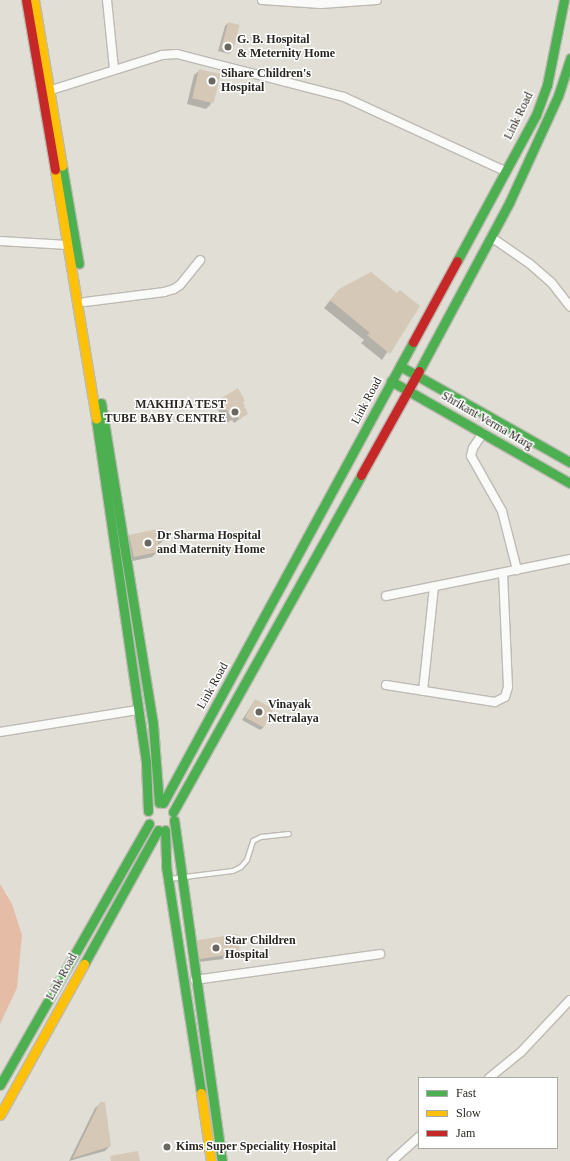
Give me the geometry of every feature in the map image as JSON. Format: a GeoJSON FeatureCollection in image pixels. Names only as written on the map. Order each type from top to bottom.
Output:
{"type":"FeatureCollection","features":[{"type":"Feature","properties":{"kind":"street"},"geometry":{"type":"LineString","coordinates":[[26,0],[47,92],[85,302],[153,725],[161,803],[174,816],[183,876],[195,980],[222,1161]]}},
{"type":"Feature","properties":{"kind":"street"},"geometry":{"type":"LineString","coordinates":[[34,0],[68,246],[146,763],[149,824],[161,830],[211,1161]]}},
{"type":"Feature","properties":{"kind":"street"},"geometry":{"type":"LineString","coordinates":[[108,0],[114,69]]}},
{"type":"Feature","properties":{"kind":"street"},"geometry":{"type":"LineString","coordinates":[[262,0],[321,4],[378,0]]}},
{"type":"Feature","properties":{"kind":"street","name":"Link Road"},"geometry":{"type":"LineString","coordinates":[[161,803],[536,114],[547,85],[564,0]]}},
{"type":"Feature","properties":{"kind":"street"},"geometry":{"type":"LineString","coordinates":[[47,92],[114,69],[162,55],[177,54],[336,95],[505,171]]}},
{"type":"Feature","properties":{"kind":"street"},"geometry":{"type":"LineString","coordinates":[[174,816],[409,390],[491,237],[558,96],[570,58]]}},
{"type":"Feature","properties":{"kind":"street"},"geometry":{"type":"LineString","coordinates":[[491,237],[530,264],[551,282],[570,306]]}},
{"type":"Feature","properties":{"kind":"street"},"geometry":{"type":"LineString","coordinates":[[0,241],[68,246]]}},
{"type":"Feature","properties":{"kind":"street"},"geometry":{"type":"LineString","coordinates":[[85,302],[164,292],[174,289],[180,285],[200,260]]}},
{"type":"Feature","properties":{"kind":"street","name":"Shrikant Verma Marg"},"geometry":{"type":"LineString","coordinates":[[400,366],[416,377],[570,462]]}},
{"type":"Feature","properties":{"kind":"street","name":"Shrikant Verma Marg"},"geometry":{"type":"LineString","coordinates":[[391,381],[570,483]]}},
{"type":"Feature","properties":{"kind":"street"},"geometry":{"type":"LineString","coordinates":[[483,433],[473,448],[471,456],[502,511],[517,570]]}},
{"type":"Feature","properties":{"kind":"street"},"geometry":{"type":"LineString","coordinates":[[386,596],[570,559]]}},
{"type":"Feature","properties":{"kind":"street"},"geometry":{"type":"LineString","coordinates":[[386,685],[495,702],[505,697],[508,686],[503,573]]}},
{"type":"Feature","properties":{"kind":"street"},"geometry":{"type":"LineString","coordinates":[[423,691],[434,587]]}},
{"type":"Feature","properties":{"kind":"street"},"geometry":{"type":"LineString","coordinates":[[0,732],[138,710]]}},
{"type":"Feature","properties":{"kind":"street"},"geometry":{"type":"LineString","coordinates":[[148,811],[161,803]]}},
{"type":"Feature","properties":{"kind":"street","name":"Link Road"},"geometry":{"type":"LineString","coordinates":[[0,1115],[161,830],[174,816]]}},
{"type":"Feature","properties":{"kind":"street","name":"Link Road"},"geometry":{"type":"LineString","coordinates":[[0,1085],[149,824]]}},
{"type":"Feature","properties":{"kind":"street"},"geometry":{"type":"LineString","coordinates":[[195,980],[380,954]]}},
{"type":"Feature","properties":{"kind":"street"},"geometry":{"type":"LineString","coordinates":[[490,1077],[521,1052],[570,1000]]}},
{"type":"Feature","properties":{"kind":"street"},"geometry":{"type":"LineString","coordinates":[[392,1161],[418,1138]]}},
{"type":"Feature","properties":{"kind":"lane"},"geometry":{"type":"LineString","coordinates":[[168,879],[237,869],[247,860],[253,841],[261,837],[289,834]]}},
{"type":"Feature","properties":{"kind":"shaded area"},"geometry":{"type":"Polygon","coordinates":[[[0,884],[12,904],[22,935],[17,988],[0,1024],[0,884]]]}},
{"type":"Feature","properties":{"kind":"building"},"geometry":{"type":"Polygon","coordinates":[[[228,22],[240,25],[233,51],[221,48],[228,22]]]}},
{"type":"Feature","properties":{"kind":"building"},"geometry":{"type":"Polygon","coordinates":[[[199,69],[220,74],[214,103],[192,98],[199,69]]]}},
{"type":"Feature","properties":{"kind":"building"},"geometry":{"type":"Polygon","coordinates":[[[371,272],[397,293],[400,290],[420,306],[390,354],[367,335],[370,333],[330,300],[339,289],[371,272]]]}},
{"type":"Feature","properties":{"kind":"building"},"geometry":{"type":"Polygon","coordinates":[[[238,388],[245,401],[243,402],[248,414],[239,419],[237,415],[232,419],[220,399],[238,388]]]}},
{"type":"Feature","properties":{"kind":"building"},"geometry":{"type":"Polygon","coordinates":[[[162,528],[165,540],[158,542],[158,552],[134,557],[129,535],[162,528]]]}},
{"type":"Feature","properties":{"kind":"building"},"geometry":{"type":"Polygon","coordinates":[[[255,699],[274,709],[264,727],[245,718],[255,699]]]}},
{"type":"Feature","properties":{"kind":"building"},"geometry":{"type":"Polygon","coordinates":[[[237,934],[240,953],[196,960],[193,941],[237,934]]]}},
{"type":"Feature","properties":{"kind":"building"},"geometry":{"type":"Polygon","coordinates":[[[100,1102],[105,1102],[111,1146],[73,1158],[100,1102]]]}},
{"type":"Feature","properties":{"kind":"building"},"geometry":{"type":"Polygon","coordinates":[[[138,1151],[140,1161],[111,1161],[110,1156],[138,1151]]]}},
{"type":"Feature","properties":{"kind":"traffic: fast"},"geometry":{"type":"LineString","coordinates":[[457,261],[536,115],[547,85],[564,0]]}},
{"type":"Feature","properties":{"kind":"traffic: fast"},"geometry":{"type":"LineString","coordinates":[[419,371],[509,203],[558,96],[570,58]]}},
{"type":"Feature","properties":{"kind":"traffic: fast"},"geometry":{"type":"LineString","coordinates":[[62,166],[79,264]]}},
{"type":"Feature","properties":{"kind":"traffic: fast"},"geometry":{"type":"LineString","coordinates":[[163,803],[413,342]]}},
{"type":"Feature","properties":{"kind":"traffic: fast"},"geometry":{"type":"LineString","coordinates":[[400,366],[570,462]]}},
{"type":"Feature","properties":{"kind":"traffic: fast"},"geometry":{"type":"LineString","coordinates":[[391,381],[570,483]]}},
{"type":"Feature","properties":{"kind":"traffic: fast"},"geometry":{"type":"LineString","coordinates":[[101,403],[153,725],[159,803]]}},
{"type":"Feature","properties":{"kind":"traffic: fast"},"geometry":{"type":"LineString","coordinates":[[96,419],[146,763],[148,811]]}},
{"type":"Feature","properties":{"kind":"traffic: fast"},"geometry":{"type":"LineString","coordinates":[[173,812],[361,475]]}},
{"type":"Feature","properties":{"kind":"traffic: fast"},"geometry":{"type":"LineString","coordinates":[[174,820],[222,1161]]}},
{"type":"Feature","properties":{"kind":"traffic: fast"},"geometry":{"type":"LineString","coordinates":[[0,1085],[149,824]]}},
{"type":"Feature","properties":{"kind":"traffic: fast"},"geometry":{"type":"LineString","coordinates":[[84,964],[158,830]]}},
{"type":"Feature","properties":{"kind":"traffic: fast"},"geometry":{"type":"LineString","coordinates":[[165,830],[166,866],[201,1093]]}},
{"type":"Feature","properties":{"kind":"traffic: slow"},"geometry":{"type":"LineString","coordinates":[[34,0],[62,166]]}},
{"type":"Feature","properties":{"kind":"traffic: slow"},"geometry":{"type":"LineString","coordinates":[[55,170],[96,419]]}},
{"type":"Feature","properties":{"kind":"traffic: slow"},"geometry":{"type":"LineString","coordinates":[[0,1115],[84,964]]}},
{"type":"Feature","properties":{"kind":"traffic: slow"},"geometry":{"type":"LineString","coordinates":[[201,1093],[211,1161]]}},
{"type":"Feature","properties":{"kind":"traffic: jam"},"geometry":{"type":"LineString","coordinates":[[26,0],[55,170]]}},
{"type":"Feature","properties":{"kind":"traffic: jam"},"geometry":{"type":"LineString","coordinates":[[413,342],[457,261]]}},
{"type":"Feature","properties":{"kind":"traffic: jam"},"geometry":{"type":"LineString","coordinates":[[361,475],[419,371]]}},
{"type":"Feature","properties":{"kind":"place","name":"G. B. Hospital & Meternity Home"},"geometry":{"type":"Point","coordinates":[228,47]}},
{"type":"Feature","properties":{"kind":"place","name":"Sihare Children's Hospital"},"geometry":{"type":"Point","coordinates":[212,81]}},
{"type":"Feature","properties":{"kind":"place","name":"MAKHIJA TEST TUBE BABY CENTRE"},"geometry":{"type":"Point","coordinates":[235,412]}},
{"type":"Feature","properties":{"kind":"place","name":"Dr Sharma Hospital and Maternity Home"},"geometry":{"type":"Point","coordinates":[148,543]}},
{"type":"Feature","properties":{"kind":"place","name":"Vinayak Netralaya"},"geometry":{"type":"Point","coordinates":[259,712]}},
{"type":"Feature","properties":{"kind":"place","name":"Star Children Hospital"},"geometry":{"type":"Point","coordinates":[216,948]}},
{"type":"Feature","properties":{"kind":"place","name":"Kims Super Speciality Hospital"},"geometry":{"type":"Point","coordinates":[167,1147]}}]}
